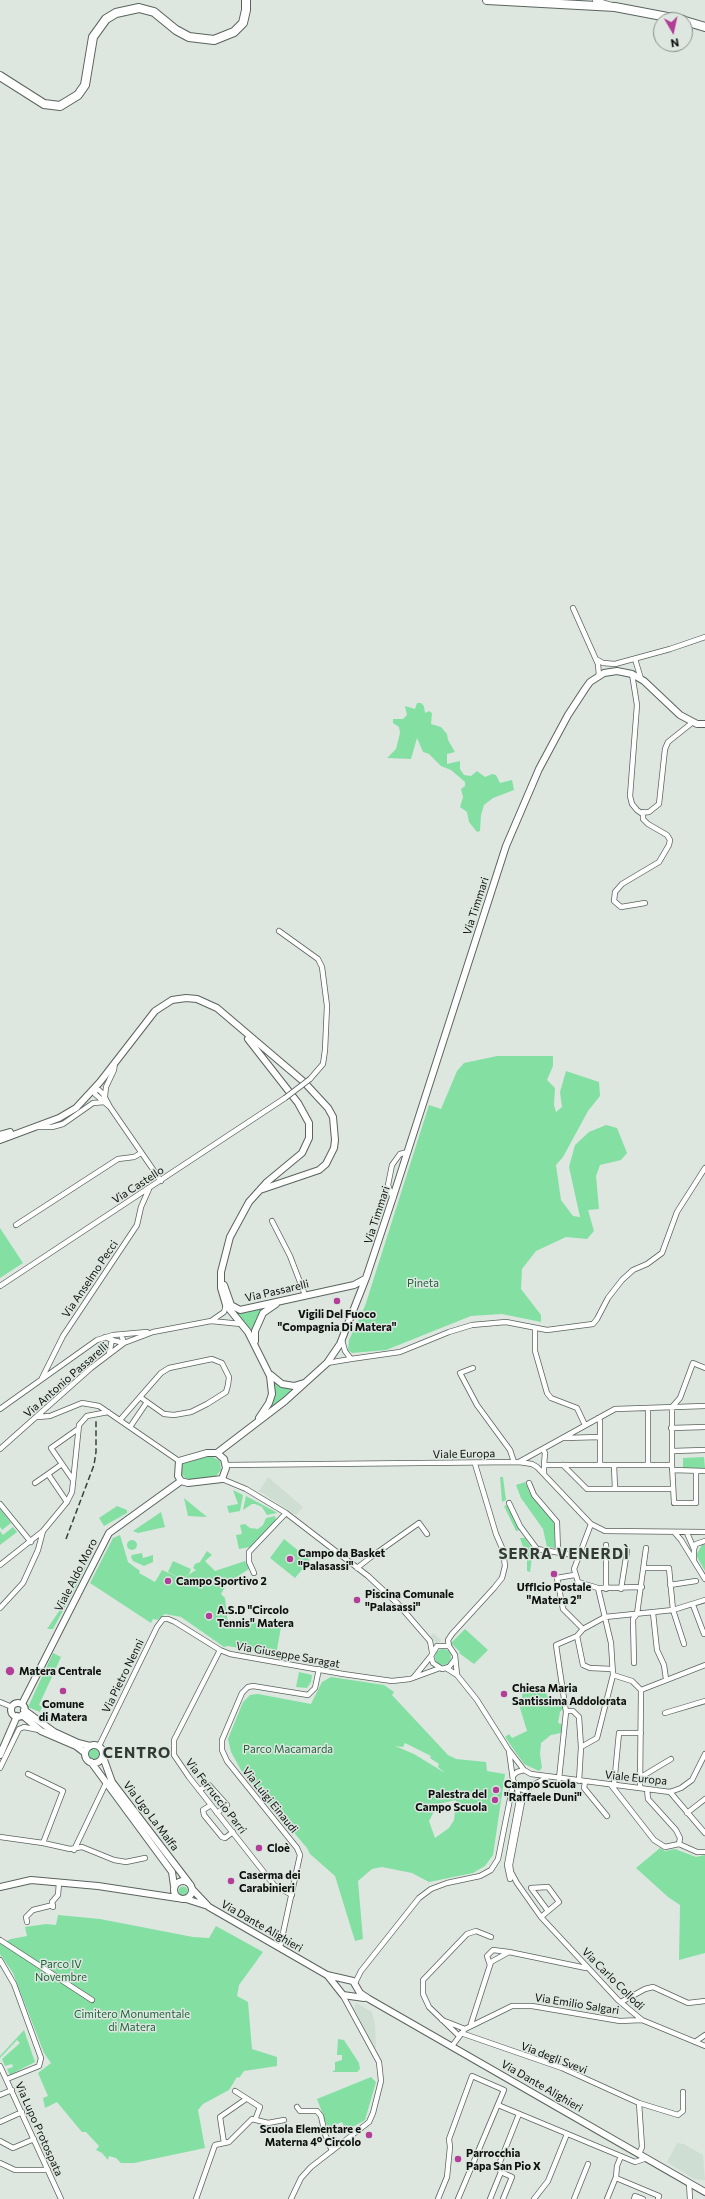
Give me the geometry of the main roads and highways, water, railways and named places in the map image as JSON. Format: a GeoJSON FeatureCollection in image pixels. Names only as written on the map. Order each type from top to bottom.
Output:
{"type":"FeatureCollection","features":[{"type":"Feature","properties":{"kind":"highway"},"geometry":{"type":"LineString","coordinates":[[0,76],[44,104],[60,106],[78,95],[84,84],[94,38],[106,19],[116,13],[139,8],[154,12],[176,30],[189,37],[214,40],[225,37],[234,32],[242,23],[246,10],[246,0]]}},
{"type":"Feature","properties":{"kind":"highway"},"geometry":{"type":"LineString","coordinates":[[487,0],[614,7],[653,14]]}},
{"type":"Feature","properties":{"kind":"highway"},"geometry":{"type":"LineString","coordinates":[[693,23],[705,27]]}},
{"type":"Feature","properties":{"kind":"main road","name":"Via Timmari"},"geometry":{"type":"LineString","coordinates":[[305,1382],[327,1363],[342,1340],[357,1302],[393,1199],[489,898],[515,824],[539,769],[568,715],[590,682],[599,676],[617,671],[632,674],[641,679],[680,715],[693,722],[705,724]]}},
{"type":"Feature","properties":{"kind":"main road"},"geometry":{"type":"LineString","coordinates":[[0,1140],[66,1115],[84,1102],[155,1011],[172,1000],[186,998],[208,1002],[217,1008],[314,1092],[328,1108],[335,1128],[334,1148],[323,1167],[260,1190]]}},
{"type":"Feature","properties":{"kind":"main road"},"geometry":{"type":"LineString","coordinates":[[241,1030],[298,1103],[309,1123],[309,1138],[302,1153],[266,1182],[249,1202],[230,1237],[222,1265],[221,1288],[226,1306],[243,1324],[255,1344],[266,1367],[272,1386],[272,1394],[269,1403],[257,1422]]}},
{"type":"Feature","properties":{"kind":"main road"},"geometry":{"type":"LineString","coordinates":[[0,1135],[20,1132]]}},
{"type":"Feature","properties":{"kind":"main road","name":"Via Passarelli"},"geometry":{"type":"LineString","coordinates":[[222,1265],[226,1290],[231,1305],[236,1308],[247,1309],[359,1283],[366,1278]]}},
{"type":"Feature","properties":{"kind":"main road"},"geometry":{"type":"LineString","coordinates":[[347,1286],[354,1290],[357,1302]]}},
{"type":"Feature","properties":{"kind":"main road"},"geometry":{"type":"LineString","coordinates":[[255,1344],[255,1331],[263,1313],[285,1300]]}},
{"type":"Feature","properties":{"kind":"main road"},"geometry":{"type":"LineString","coordinates":[[266,1367],[275,1380],[282,1384],[294,1386],[305,1382]]}},
{"type":"Feature","properties":{"kind":"main road"},"geometry":{"type":"LineString","coordinates":[[217,1453],[224,1460],[226,1465],[222,1479],[188,1483],[181,1481],[178,1476],[178,1461],[207,1453],[217,1453],[285,1401],[305,1382]]}},
{"type":"Feature","properties":{"kind":"main road","name":"Viale Aldo Moro"},"geometry":{"type":"LineString","coordinates":[[0,1755],[107,1536],[116,1527],[181,1481]]}},
{"type":"Feature","properties":{"kind":"main road"},"geometry":{"type":"LineString","coordinates":[[21,1711],[12,1712],[12,1707],[16,1703],[21,1711],[41,1731],[76,1746],[85,1753],[87,1760],[97,1763],[103,1757],[103,1750],[99,1746],[90,1746],[78,1743],[54,1732],[21,1711]]}},
{"type":"Feature","properties":{"kind":"main road"},"geometry":{"type":"LineString","coordinates":[[85,1753],[90,1746]]}},
{"type":"Feature","properties":{"kind":"main road","name":"Via Ugo La Malfa"},"geometry":{"type":"LineString","coordinates":[[103,1757],[112,1782],[191,1886],[209,1907]]}},
{"type":"Feature","properties":{"kind":"main road","name":"Via Ugo La Malfa"},"geometry":{"type":"LineString","coordinates":[[91,1762],[172,1872],[174,1886]]}},
{"type":"Feature","properties":{"kind":"main road"},"geometry":{"type":"LineString","coordinates":[[0,1887],[31,1880],[112,1888],[186,1899],[209,1907]]}},
{"type":"Feature","properties":{"kind":"main road"},"geometry":{"type":"LineString","coordinates":[[177,1898],[174,1893],[174,1886],[180,1881],[191,1886],[191,1895],[186,1899]]}},
{"type":"Feature","properties":{"kind":"main road","name":"Via Dante Alighieri"},"geometry":{"type":"LineString","coordinates":[[209,1907],[327,1975]]}},
{"type":"Feature","properties":{"kind":"main road"},"geometry":{"type":"LineString","coordinates":[[327,1975],[352,1982],[369,1999]]}},
{"type":"Feature","properties":{"kind":"main road"},"geometry":{"type":"LineString","coordinates":[[327,1975],[345,1996],[353,1994],[369,1999]]}},
{"type":"Feature","properties":{"kind":"main road"},"geometry":{"type":"LineString","coordinates":[[340,1990],[341,1983],[352,1982]]}},
{"type":"Feature","properties":{"kind":"main road"},"geometry":{"type":"LineString","coordinates":[[352,1982],[353,1994]]}},
{"type":"Feature","properties":{"kind":"main road","name":"Via Dante Alighieri"},"geometry":{"type":"LineString","coordinates":[[369,1999],[705,2192]]}},
{"type":"Feature","properties":{"kind":"railway"},"geometry":{"type":"LineString","coordinates":[[66,1539],[94,1465],[96,1452],[96,1419]]}},
{"type":"Feature","properties":{"kind":"place","name":"Vigili Del Fuoco \"Compagnia Di Matera\""},"geometry":{"type":"Point","coordinates":[337,1301]}},
{"type":"Feature","properties":{"kind":"place","name":"Campo da Basket \"Palasassi\""},"geometry":{"type":"Point","coordinates":[290,1559]}},
{"type":"Feature","properties":{"kind":"place","name":"Ufficio Postale \"Matera 2\""},"geometry":{"type":"Point","coordinates":[554,1574]}},
{"type":"Feature","properties":{"kind":"place","name":"Campo Sportivo 2"},"geometry":{"type":"Point","coordinates":[168,1581]}},
{"type":"Feature","properties":{"kind":"place","name":"Piscina Comunale \"Palasassi\""},"geometry":{"type":"Point","coordinates":[357,1600]}},
{"type":"Feature","properties":{"kind":"place","name":"A.S.D \"Circolo Tennis\" Matera"},"geometry":{"type":"Point","coordinates":[209,1616]}},
{"type":"Feature","properties":{"kind":"place","name":"Matera Centrale"},"geometry":{"type":"Point","coordinates":[10,1671]}},
{"type":"Feature","properties":{"kind":"place","name":"Comune di Matera"},"geometry":{"type":"Point","coordinates":[63,1691]}},
{"type":"Feature","properties":{"kind":"place","name":"Chiesa Maria Santissima Addolorata"},"geometry":{"type":"Point","coordinates":[504,1694]}},
{"type":"Feature","properties":{"kind":"place","name":"Campo Scuola \"Raffaele Duni\""},"geometry":{"type":"Point","coordinates":[496,1790]}},
{"type":"Feature","properties":{"kind":"place","name":"Palestra del Campo Scuola"},"geometry":{"type":"Point","coordinates":[495,1800]}},
{"type":"Feature","properties":{"kind":"place","name":"Cloè"},"geometry":{"type":"Point","coordinates":[259,1848]}},
{"type":"Feature","properties":{"kind":"place","name":"Caserma dei Carabinieri"},"geometry":{"type":"Point","coordinates":[231,1881]}},
{"type":"Feature","properties":{"kind":"place","name":"Scuola Elementare e Materna 4° Circolo"},"geometry":{"type":"Point","coordinates":[369,2135]}},
{"type":"Feature","properties":{"kind":"place","name":"Parrocchia Papa San Pio X"},"geometry":{"type":"Point","coordinates":[458,2159]}},
{"type":"Feature","properties":{"kind":"district","name":"SERRA VENERDÌ"},"geometry":{"type":"Point","coordinates":[564,1554]}},
{"type":"Feature","properties":{"kind":"district","name":"CENTRO"},"geometry":{"type":"Point","coordinates":[137,1753]}},
{"type":"Feature","properties":{"kind":"park label","name":"Pineta"},"geometry":{"type":"Point","coordinates":[423,1283]}},
{"type":"Feature","properties":{"kind":"park label","name":"Parco Macamarda"},"geometry":{"type":"Point","coordinates":[288,1749]}},
{"type":"Feature","properties":{"kind":"park label","name":"Parco IV Novembre"},"geometry":{"type":"Point","coordinates":[61,1970]}},
{"type":"Feature","properties":{"kind":"park label","name":"Cimitero Monumentale di Matera"},"geometry":{"type":"Point","coordinates":[132,2020]}}]}
